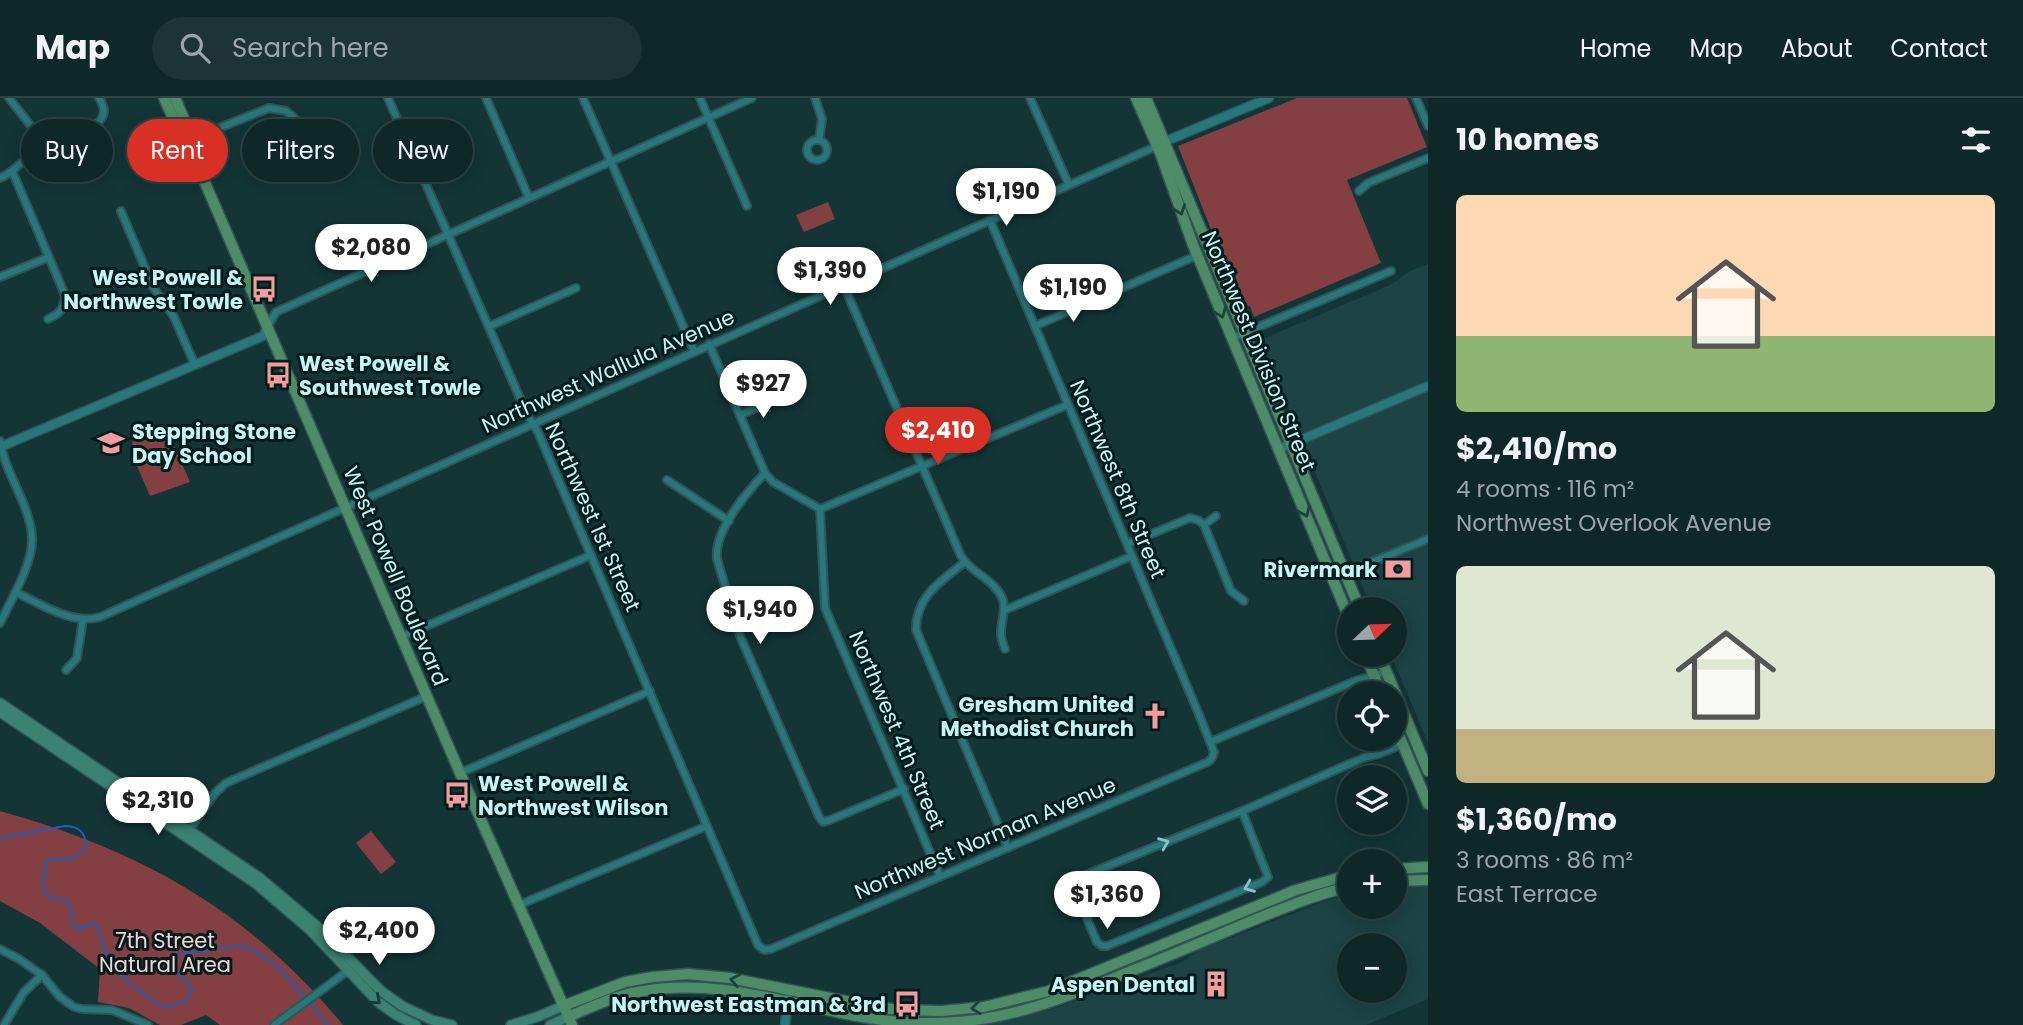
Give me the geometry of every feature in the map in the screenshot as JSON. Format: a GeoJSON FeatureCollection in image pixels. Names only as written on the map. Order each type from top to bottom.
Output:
{"type":"FeatureCollection","features":[{"type":"Feature","properties":{"kind":"main road","name":"West Powell Boulevard"},"geometry":{"type":"LineString","coordinates":[[164,98],[173,119]]}},
{"type":"Feature","properties":{"kind":"main road","name":"West Powell Boulevard"},"geometry":{"type":"LineString","coordinates":[[175,98],[184,119]]}},
{"type":"Feature","properties":{"kind":"main road","name":"Northwest Division Street"},"geometry":{"type":"LineString","coordinates":[[1136,98],[1161,143],[1355,597]]}},
{"type":"Feature","properties":{"kind":"main road","name":"Northwest Division Street"},"geometry":{"type":"LineString","coordinates":[[1146,98],[1198,255],[1340,597]]}},
{"type":"Feature","properties":{"kind":"main road","name":"West Powell Boulevard"},"geometry":{"type":"LineString","coordinates":[[205,182],[570,1021]]}},
{"type":"Feature","properties":{"kind":"main road"},"geometry":{"type":"LineString","coordinates":[[1370,667],[1376,681]]}},
{"type":"Feature","properties":{"kind":"main road"},"geometry":{"type":"LineString","coordinates":[[1384,667],[1427,767]]}},
{"type":"Feature","properties":{"kind":"main road"},"geometry":{"type":"LineString","coordinates":[[0,703],[187,834]]}},
{"type":"Feature","properties":{"kind":"main road"},"geometry":{"type":"LineString","coordinates":[[0,712],[276,891],[318,927],[378,1002],[416,1025]]}},
{"type":"Feature","properties":{"kind":"main road"},"geometry":{"type":"LineString","coordinates":[[1406,751],[1428,804]]}},
{"type":"Feature","properties":{"kind":"main road"},"geometry":{"type":"LineString","coordinates":[[1407,868],[1428,867]]}},
{"type":"Feature","properties":{"kind":"main road"},"geometry":{"type":"LineString","coordinates":[[511,1025],[614,985],[673,975],[713,976],[886,1008],[957,1010],[1026,998],[1070,983],[1296,890],[1337,878]]}},
{"type":"Feature","properties":{"kind":"main road"},"geometry":{"type":"LineString","coordinates":[[1407,881],[1428,880]]}},
{"type":"Feature","properties":{"kind":"main road"},"geometry":{"type":"LineString","coordinates":[[550,1025],[570,1021],[627,995],[663,988],[712,988],[885,1023],[958,1022],[1029,1010],[1294,904],[1337,891]]}},
{"type":"Feature","properties":{"kind":"main road"},"geometry":{"type":"LineString","coordinates":[[352,967],[402,1006],[432,1020],[452,1025]]}},
{"type":"Feature","properties":{"kind":"street"},"geometry":{"type":"LineString","coordinates":[[9,98],[25,119]]}},
{"type":"Feature","properties":{"kind":"street"},"geometry":{"type":"LineString","coordinates":[[99,98],[104,107],[100,119]]}},
{"type":"Feature","properties":{"kind":"street","name":"Northwest 1st Street"},"geometry":{"type":"LineString","coordinates":[[388,98],[527,414],[534,423],[758,945],[764,950]]}},
{"type":"Feature","properties":{"kind":"street"},"geometry":{"type":"LineString","coordinates":[[486,98],[529,198]]}},
{"type":"Feature","properties":{"kind":"street"},"geometry":{"type":"LineString","coordinates":[[583,98],[694,351]]}},
{"type":"Feature","properties":{"kind":"street"},"geometry":{"type":"LineString","coordinates":[[700,98],[747,206]]}},
{"type":"Feature","properties":{"kind":"street"},"geometry":{"type":"LineString","coordinates":[[0,447],[263,336],[276,312],[752,98]]}},
{"type":"Feature","properties":{"kind":"street"},"geometry":{"type":"LineString","coordinates":[[815,98],[822,119],[819,140]]}},
{"type":"Feature","properties":{"kind":"street"},"geometry":{"type":"LineString","coordinates":[[1030,98],[1069,186]]}},
{"type":"Feature","properties":{"kind":"street","name":"Northwest Wallula Avenue"},"geometry":{"type":"LineString","coordinates":[[83,619],[100,617],[1161,143],[1269,98]]}},
{"type":"Feature","properties":{"kind":"street"},"geometry":{"type":"LineString","coordinates":[[1416,98],[1428,126]]}},
{"type":"Feature","properties":{"kind":"street"},"geometry":{"type":"LineString","coordinates":[[228,123],[270,108],[286,111],[295,119]]}},
{"type":"Feature","properties":{"kind":"street"},"geometry":{"type":"LineString","coordinates":[[1359,191],[1367,183],[1428,158]]}},
{"type":"Feature","properties":{"kind":"street"},"geometry":{"type":"LineString","coordinates":[[0,178],[13,173],[21,164]]}},
{"type":"Feature","properties":{"kind":"street"},"geometry":{"type":"LineString","coordinates":[[13,173],[65,295],[60,314],[48,319]]}},
{"type":"Feature","properties":{"kind":"street"},"geometry":{"type":"LineString","coordinates":[[121,211],[153,287],[174,317],[195,365]]}},
{"type":"Feature","properties":{"kind":"street","name":"Northwest 8th Street"},"geometry":{"type":"LineString","coordinates":[[990,220],[1214,752]]}},
{"type":"Feature","properties":{"kind":"street"},"geometry":{"type":"LineString","coordinates":[[1035,326],[1198,255]]}},
{"type":"Feature","properties":{"kind":"street"},"geometry":{"type":"LineString","coordinates":[[0,277],[49,257]]}},
{"type":"Feature","properties":{"kind":"street"},"geometry":{"type":"LineString","coordinates":[[1232,338],[1391,271]]}},
{"type":"Feature","properties":{"kind":"street"},"geometry":{"type":"LineString","coordinates":[[844,286],[965,562],[994,586],[1002,599],[1004,610],[1001,631],[1005,649]]}},
{"type":"Feature","properties":{"kind":"street"},"geometry":{"type":"LineString","coordinates":[[489,326],[576,288]]}},
{"type":"Feature","properties":{"kind":"street"},"geometry":{"type":"LineString","coordinates":[[709,344],[765,473],[773,482],[820,509],[1067,405]]}},
{"type":"Feature","properties":{"kind":"street"},"geometry":{"type":"LineString","coordinates":[[1279,449],[1428,386]]}},
{"type":"Feature","properties":{"kind":"street"},"geometry":{"type":"LineString","coordinates":[[740,415],[774,400]]}},
{"type":"Feature","properties":{"kind":"street"},"geometry":{"type":"LineString","coordinates":[[0,441],[3,457],[27,515],[32,540],[15,592],[0,623]]}},
{"type":"Feature","properties":{"kind":"street"},"geometry":{"type":"LineString","coordinates":[[765,473],[720,534],[716,551],[740,636],[822,822],[904,789]]}},
{"type":"Feature","properties":{"kind":"street"},"geometry":{"type":"LineString","coordinates":[[667,480],[729,521]]}},
{"type":"Feature","properties":{"kind":"street","name":"Northwest 4th Street"},"geometry":{"type":"LineString","coordinates":[[820,509],[825,608],[940,876]]}},
{"type":"Feature","properties":{"kind":"street"},"geometry":{"type":"LineString","coordinates":[[1204,525],[1216,516]]}},
{"type":"Feature","properties":{"kind":"street"},"geometry":{"type":"LineString","coordinates":[[1127,544],[1190,518],[1198,520],[1204,525],[1231,591],[1244,601]]}},
{"type":"Feature","properties":{"kind":"street"},"geometry":{"type":"LineString","coordinates":[[1345,573],[1428,539]]}},
{"type":"Feature","properties":{"kind":"street"},"geometry":{"type":"LineString","coordinates":[[401,637],[591,555]]}},
{"type":"Feature","properties":{"kind":"street"},"geometry":{"type":"LineString","coordinates":[[1004,610],[1132,556]]}},
{"type":"Feature","properties":{"kind":"street"},"geometry":{"type":"LineString","coordinates":[[965,562],[925,597],[917,613],[916,629],[1008,848]]}},
{"type":"Feature","properties":{"kind":"street"},"geometry":{"type":"LineString","coordinates":[[15,592],[69,616],[83,619],[77,659],[66,670]]}},
{"type":"Feature","properties":{"kind":"street"},"geometry":{"type":"LineString","coordinates":[[1210,742],[1373,674],[1386,672]]}},
{"type":"Feature","properties":{"kind":"street"},"geometry":{"type":"LineString","coordinates":[[460,773],[650,691]]}},
{"type":"Feature","properties":{"kind":"street"},"geometry":{"type":"LineString","coordinates":[[187,834],[215,793],[226,783],[427,696]]}},
{"type":"Feature","properties":{"kind":"street"},"geometry":{"type":"LineString","coordinates":[[1242,811],[1268,877],[1262,882],[1107,946],[1097,942],[1075,891],[1076,882],[1082,877],[1384,751]]}},
{"type":"Feature","properties":{"kind":"street","name":"Northwest Norman Avenue"},"geometry":{"type":"LineString","coordinates":[[764,950],[1208,762],[1214,752]]}},
{"type":"Feature","properties":{"kind":"street"},"geometry":{"type":"LineString","coordinates":[[520,905],[707,826]]}},
{"type":"Feature","properties":{"kind":"street"},"geometry":{"type":"LineString","coordinates":[[0,949],[19,958],[41,975],[60,997],[74,1007],[112,1010],[148,1025]]}},
{"type":"Feature","properties":{"kind":"street"},"geometry":{"type":"LineString","coordinates":[[274,1025],[352,967]]}},
{"type":"Feature","properties":{"kind":"street"},"geometry":{"type":"LineString","coordinates":[[4,1025],[24,992],[41,975]]}},
{"type":"Feature","properties":{"kind":"street"},"geometry":{"type":"LineString","coordinates":[[785,1025],[789,990]]}},
{"type":"Feature","properties":{"kind":"street"},"geometry":{"type":"LineString","coordinates":[[885,1023],[886,1008]]}},
{"type":"Feature","properties":{"kind":"shaded area"},"geometry":{"type":"Polygon","coordinates":[[[1428,264],[1428,743],[1407,693],[1407,681],[1402,681],[1396,667],[1407,667],[1407,597],[1367,597],[1260,340],[1390,285],[1410,271],[1428,264]]]}},
{"type":"Feature","properties":{"kind":"shaded area"},"geometry":{"type":"Polygon","coordinates":[[[1428,886],[1428,999],[1366,1025],[984,1025],[1058,1007],[1182,962],[1197,951],[1337,898],[1337,919],[1407,919],[1407,887],[1428,886]]]}},
{"type":"Feature","properties":{"kind":"green space"},"geometry":{"type":"Polygon","coordinates":[[[1297,98],[1407,98],[1427,147],[1347,180],[1381,263],[1254,317],[1233,274],[1229,275],[1178,146],[1297,98]]]}},
{"type":"Feature","properties":{"kind":"green space"},"geometry":{"type":"Polygon","coordinates":[[[828,202],[835,219],[804,232],[796,215],[828,202]]]}},
{"type":"Feature","properties":{"kind":"green space"},"geometry":{"type":"Polygon","coordinates":[[[163,429],[168,442],[172,441],[190,482],[150,496],[134,459],[132,442],[163,429]]]}},
{"type":"Feature","properties":{"kind":"green space","name":"7th Street Natural Area"},"geometry":{"type":"Polygon","coordinates":[[[0,811],[100,845],[189,890],[230,917],[269,949],[307,984],[343,1025],[220,1025],[206,1015],[181,1025],[160,1025],[129,1008],[98,1002],[100,969],[40,923],[0,901],[0,811]]]}},
{"type":"Feature","properties":{"kind":"green space"},"geometry":{"type":"Polygon","coordinates":[[[371,831],[396,862],[381,874],[356,843],[371,831]]]}},
{"type":"Feature","properties":{"kind":"waterway"},"geometry":{"type":"LineString","coordinates":[[0,838],[65,826],[80,831],[87,845],[75,857],[48,859],[44,868],[43,891],[49,897],[63,899],[69,904],[73,926],[78,929],[93,923],[97,925],[109,963],[131,985],[164,1007],[185,1001],[192,991],[189,983],[169,967],[170,960],[183,954],[239,946],[264,956],[276,966],[328,1025]]}},
{"type":"Feature","properties":{"kind":"place","name":"West Powell & Northwest Towle"},"geometry":{"type":"Point","coordinates":[264,289]}},
{"type":"Feature","properties":{"kind":"place","name":"West Powell & Southwest Towle"},"geometry":{"type":"Point","coordinates":[278,375]}},
{"type":"Feature","properties":{"kind":"place","name":"Stepping Stone Day School"},"geometry":{"type":"Point","coordinates":[111,443]}},
{"type":"Feature","properties":{"kind":"place","name":"Rivermark"},"geometry":{"type":"Point","coordinates":[1398,569]}},
{"type":"Feature","properties":{"kind":"place","name":"Gresham United Methodist Church"},"geometry":{"type":"Point","coordinates":[1155,716]}},
{"type":"Feature","properties":{"kind":"place","name":"West Powell & Northwest Wilson"},"geometry":{"type":"Point","coordinates":[457,795]}},
{"type":"Feature","properties":{"kind":"place","name":"Aspen Dental"},"geometry":{"type":"Point","coordinates":[1216,984]}},
{"type":"Feature","properties":{"kind":"place","name":"Northwest Eastman & 3rd"},"geometry":{"type":"Point","coordinates":[907,1004]}}]}
